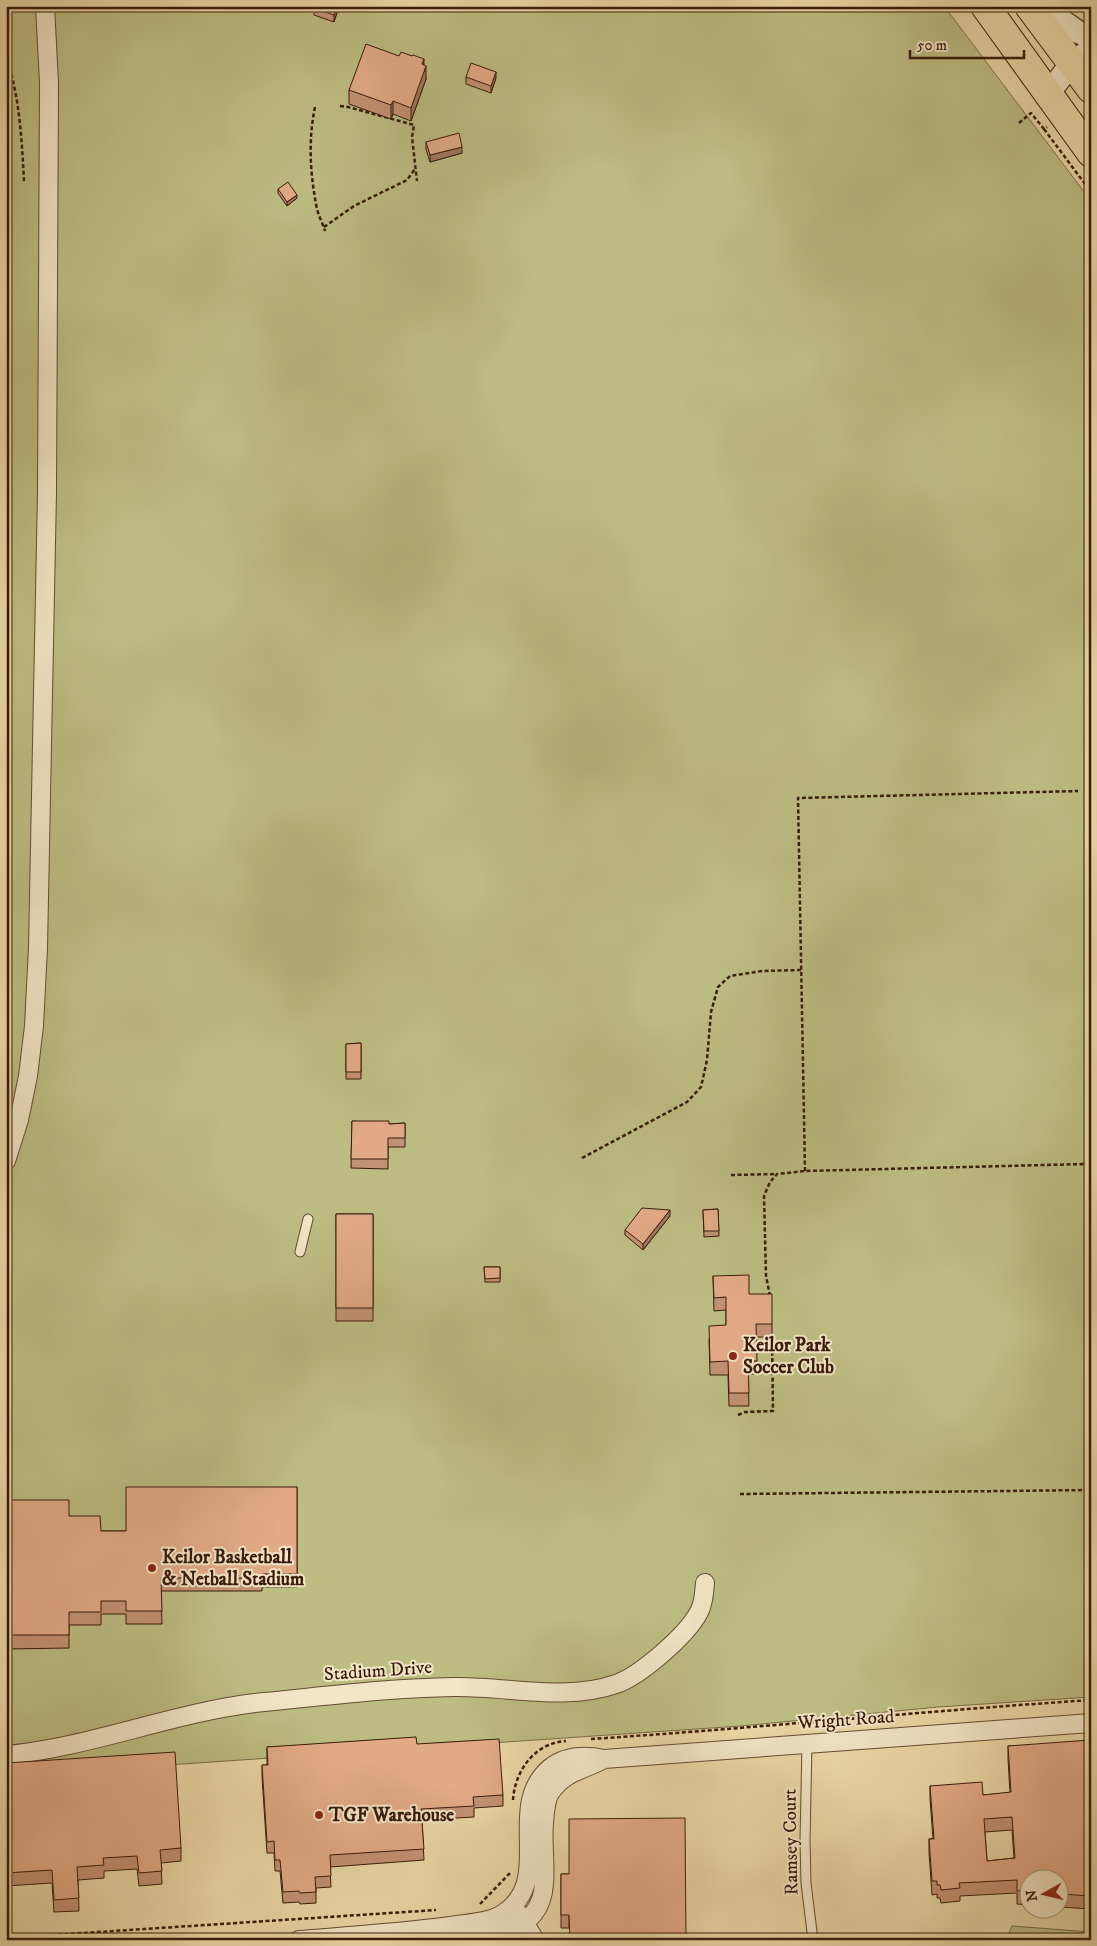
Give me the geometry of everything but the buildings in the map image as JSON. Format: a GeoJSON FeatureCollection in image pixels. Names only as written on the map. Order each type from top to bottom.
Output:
{"type":"FeatureCollection","features":[{"type":"Feature","properties":{"kind":"main road"},"geometry":{"type":"LineString","coordinates":[[985,6],[1091,153]]}},
{"type":"Feature","properties":{"kind":"main road"},"geometry":{"type":"LineString","coordinates":[[1029,6],[1081,56],[1090,87]]}},
{"type":"Feature","properties":{"kind":"street"},"geometry":{"type":"LineString","coordinates":[[6,1161],[19,1120],[28,1076],[34,1026],[38,948],[48,492],[49,83],[45,6]]}},
{"type":"Feature","properties":{"kind":"street"},"geometry":{"type":"LineString","coordinates":[[1041,6],[1078,32],[1091,37]]}},
{"type":"Feature","properties":{"kind":"street"},"geometry":{"type":"LineString","coordinates":[[1048,94],[1081,56]]}},
{"type":"Feature","properties":{"kind":"street"},"geometry":{"type":"LineString","coordinates":[[1048,94],[1090,87]]}},
{"type":"Feature","properties":{"kind":"street","name":"Stadium Drive"},"geometry":{"type":"LineString","coordinates":[[6,1755],[44,1750],[190,1716],[260,1702],[418,1688],[479,1688],[563,1693],[603,1688],[619,1683],[634,1674],[662,1653],[690,1628],[700,1611],[705,1583]]}},
{"type":"Feature","properties":{"kind":"street","name":"Wright Road"},"geometry":{"type":"LineString","coordinates":[[513,1906],[527,1880],[529,1856],[528,1814],[534,1789],[541,1776],[559,1762],[568,1759],[588,1756],[604,1759],[1091,1724]]}},
{"type":"Feature","properties":{"kind":"street","name":"Wright Road"},"geometry":{"type":"LineString","coordinates":[[518,1930],[541,1899],[544,1885],[543,1834],[548,1796],[567,1775],[590,1767],[604,1759]]}},
{"type":"Feature","properties":{"kind":"street"},"geometry":{"type":"LineString","coordinates":[[299,1940],[401,1933],[485,1920],[498,1916],[513,1906],[518,1930]]}},
{"type":"Feature","properties":{"kind":"street"},"geometry":{"type":"LineString","coordinates":[[401,1933],[470,1936],[518,1930],[534,1940]]}},
{"type":"Feature","properties":{"kind":"lane"},"geometry":{"type":"LineString","coordinates":[[300,1252],[308,1219]]}},
{"type":"Feature","properties":{"kind":"lane","name":"Ramsey Court"},"geometry":{"type":"LineString","coordinates":[[807,1744],[806,1883],[813,1940]]}},
{"type":"Feature","properties":{"kind":"path"},"geometry":{"type":"LineString","coordinates":[[6,63],[9,65],[15,87],[21,121],[24,182]]}},
{"type":"Feature","properties":{"kind":"path"},"geometry":{"type":"LineString","coordinates":[[315,106],[310,156],[318,211],[325,231]]}},
{"type":"Feature","properties":{"kind":"path"},"geometry":{"type":"LineString","coordinates":[[340,106],[414,125],[412,136],[417,181]]}},
{"type":"Feature","properties":{"kind":"path"},"geometry":{"type":"LineString","coordinates":[[1018,123],[1030,114]]}},
{"type":"Feature","properties":{"kind":"path"},"geometry":{"type":"LineString","coordinates":[[1044,129],[1091,192]]}},
{"type":"Feature","properties":{"kind":"path"},"geometry":{"type":"LineString","coordinates":[[324,227],[354,206],[407,180],[415,170]]}},
{"type":"Feature","properties":{"kind":"path"},"geometry":{"type":"LineString","coordinates":[[805,1171],[798,798],[1078,791]]}},
{"type":"Feature","properties":{"kind":"path"},"geometry":{"type":"LineString","coordinates":[[582,1158],[687,1102],[701,1087],[707,1060],[711,1012],[718,987],[730,976],[762,971],[802,970]]}},
{"type":"Feature","properties":{"kind":"path"},"geometry":{"type":"LineString","coordinates":[[731,1175],[805,1171],[1085,1164]]}},
{"type":"Feature","properties":{"kind":"path"},"geometry":{"type":"LineString","coordinates":[[771,1304],[766,1276],[764,1196],[770,1182],[777,1174]]}},
{"type":"Feature","properties":{"kind":"path"},"geometry":{"type":"LineString","coordinates":[[738,1415],[745,1412],[773,1411],[772,1336]]}},
{"type":"Feature","properties":{"kind":"path"},"geometry":{"type":"LineString","coordinates":[[740,1494],[1091,1490]]}},
{"type":"Feature","properties":{"kind":"green space"},"geometry":{"type":"Polygon","coordinates":[[[6,6],[944,6],[1091,201],[1091,1697],[938,1707],[741,1726],[6,1776],[6,6]]]}},
{"type":"Feature","properties":{"kind":"green space"},"geometry":{"type":"Polygon","coordinates":[[[1012,1926],[1091,1932],[1091,1940],[1006,1940],[1012,1926]]]}},
{"type":"Feature","properties":{"kind":"place","name":"Keilor Park Soccer Club"},"geometry":{"type":"Point","coordinates":[733,1356]}},
{"type":"Feature","properties":{"kind":"place","name":"Keilor Basketball & Netball Stadium"},"geometry":{"type":"Point","coordinates":[152,1568]}},
{"type":"Feature","properties":{"kind":"place","name":"TGF Warehouse"},"geometry":{"type":"Point","coordinates":[319,1815]}}]}
